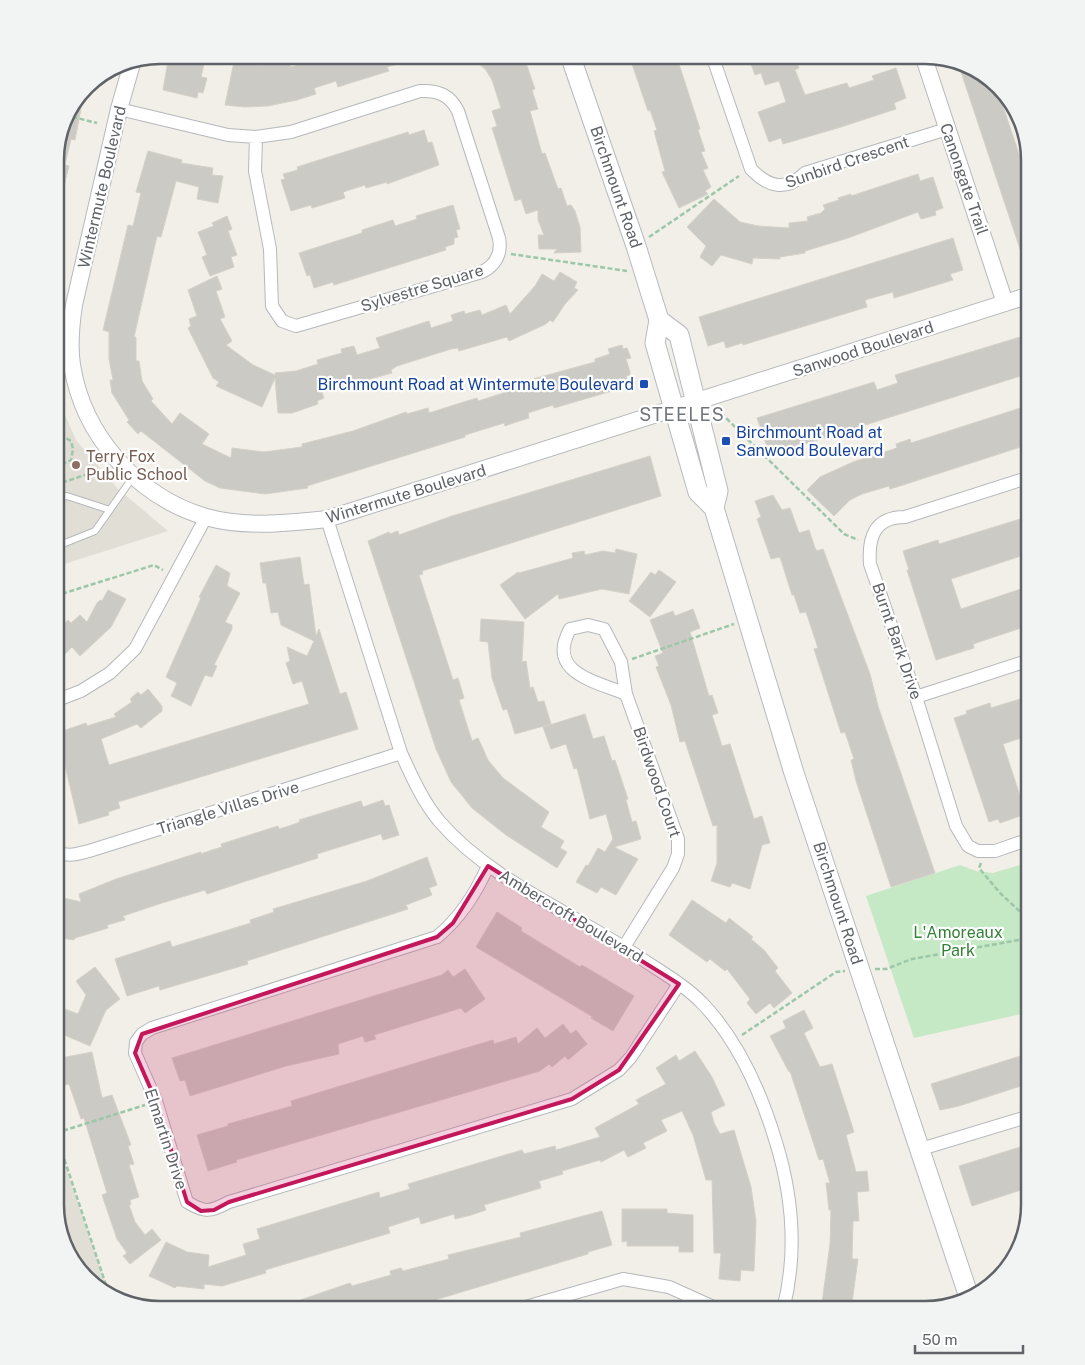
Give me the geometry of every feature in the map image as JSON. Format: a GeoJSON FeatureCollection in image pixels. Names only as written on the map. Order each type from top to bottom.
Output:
{"type":"FeatureCollection","features":[{"type":"Feature","properties":{"kind":"main road","name":"Birchmount Road"},"geometry":{"type":"LineString","coordinates":[[573,64],[636,246],[659,320],[655,343],[673,411],[698,492],[714,508],[794,773],[967,1291]]}},
{"type":"Feature","properties":{"kind":"main road","name":"Birchmount Road"},"geometry":{"type":"LineString","coordinates":[[659,320],[679,335],[718,491],[714,508]]}},
{"type":"Feature","properties":{"kind":"street"},"geometry":{"type":"LineString","coordinates":[[715,64],[751,169]]}},
{"type":"Feature","properties":{"kind":"street","name":"Canongate Trail"},"geometry":{"type":"LineString","coordinates":[[926,64],[1005,303]]}},
{"type":"Feature","properties":{"kind":"street","name":"Wintermute Boulevard"},"geometry":{"type":"LineString","coordinates":[[131,69],[119,109],[74,304],[71,350],[76,382],[89,417],[116,459],[133,477],[163,499],[206,517],[257,523],[328,519],[673,411]]}},
{"type":"Feature","properties":{"kind":"street","name":"Sylvestre Square"},"geometry":{"type":"LineString","coordinates":[[119,109],[228,135],[256,137],[291,132],[420,91],[431,90],[441,93],[452,100],[458,111],[499,238],[500,252],[494,264],[482,272],[296,326],[288,325],[278,317],[272,306],[270,249],[255,171],[256,137]]}},
{"type":"Feature","properties":{"kind":"street","name":"Sunbird Crescent"},"geometry":{"type":"LineString","coordinates":[[751,169],[761,180],[777,186],[791,183],[804,173],[946,129]]}},
{"type":"Feature","properties":{"kind":"street","name":"Sanwood Boulevard"},"geometry":{"type":"LineString","coordinates":[[673,411],[1021,298]]}},
{"type":"Feature","properties":{"kind":"street"},"geometry":{"type":"LineString","coordinates":[[869,545],[876,530],[890,520],[905,517],[1021,480]]}},
{"type":"Feature","properties":{"kind":"street"},"geometry":{"type":"LineString","coordinates":[[64,698],[81,691],[125,661],[142,638],[206,517]]}},
{"type":"Feature","properties":{"kind":"street","name":"Ambercroft Boulevard"},"geometry":{"type":"LineString","coordinates":[[328,519],[402,753],[417,787],[440,822],[463,846],[488,866],[624,947],[679,984],[702,1003],[733,1041],[752,1078],[773,1132],[792,1211],[793,1244],[784,1301]]}},
{"type":"Feature","properties":{"kind":"street","name":"Burnt Bark Drive"},"geometry":{"type":"LineString","coordinates":[[869,545],[870,564],[916,697],[956,826],[968,846],[984,852]]}},
{"type":"Feature","properties":{"kind":"street","name":"Birdwood Court"},"geometry":{"type":"LineString","coordinates":[[624,947],[673,868],[678,854],[678,839],[626,694],[621,662],[604,629],[588,625],[570,629],[563,642],[563,656],[574,672],[626,694]]}},
{"type":"Feature","properties":{"kind":"street"},"geometry":{"type":"LineString","coordinates":[[916,697],[1021,663]]}},
{"type":"Feature","properties":{"kind":"street","name":"Triangle Villas Drive"},"geometry":{"type":"LineString","coordinates":[[64,854],[74,855],[90,851],[402,753]]}},
{"type":"Feature","properties":{"kind":"street"},"geometry":{"type":"LineString","coordinates":[[984,852],[995,851],[1021,843]]}},
{"type":"Feature","properties":{"kind":"street","name":"Elmartin Drive"},"geometry":{"type":"LineString","coordinates":[[488,866],[479,886],[453,924],[437,937],[152,1028],[142,1034],[136,1042],[135,1053],[156,1101],[187,1202],[201,1211],[214,1210],[229,1202],[572,1099],[619,1070],[631,1057],[679,984]]}},
{"type":"Feature","properties":{"kind":"street"},"geometry":{"type":"LineString","coordinates":[[921,1149],[1021,1119]]}},
{"type":"Feature","properties":{"kind":"street"},"geometry":{"type":"LineString","coordinates":[[547,1301],[623,1279],[669,1287],[700,1301]]}},
{"type":"Feature","properties":{"kind":"lane"},"geometry":{"type":"LineString","coordinates":[[64,544],[95,532],[133,477]]}},
{"type":"Feature","properties":{"kind":"lane"},"geometry":{"type":"LineString","coordinates":[[64,497],[86,500],[110,510]]}},
{"type":"Feature","properties":{"kind":"path"},"geometry":{"type":"LineString","coordinates":[[74,117],[97,124]]}},
{"type":"Feature","properties":{"kind":"path"},"geometry":{"type":"LineString","coordinates":[[658,230],[751,169]]}},
{"type":"Feature","properties":{"kind":"path"},"geometry":{"type":"LineString","coordinates":[[500,252],[618,270]]}},
{"type":"Feature","properties":{"kind":"path"},"geometry":{"type":"LineString","coordinates":[[721,413],[844,534],[869,545]]}},
{"type":"Feature","properties":{"kind":"path"},"geometry":{"type":"LineString","coordinates":[[64,436],[69,439],[73,449],[71,460],[64,464]]}},
{"type":"Feature","properties":{"kind":"path"},"geometry":{"type":"LineString","coordinates":[[64,482],[100,470]]}},
{"type":"Feature","properties":{"kind":"path"},"geometry":{"type":"LineString","coordinates":[[64,593],[154,565],[175,577]]}},
{"type":"Feature","properties":{"kind":"path"},"geometry":{"type":"LineString","coordinates":[[621,662],[723,628]]}},
{"type":"Feature","properties":{"kind":"path"},"geometry":{"type":"LineString","coordinates":[[984,852],[979,868],[1000,893],[1021,913]]}},
{"type":"Feature","properties":{"kind":"path"},"geometry":{"type":"LineString","coordinates":[[886,969],[912,959],[1021,939]]}},
{"type":"Feature","properties":{"kind":"path"},"geometry":{"type":"LineString","coordinates":[[733,1041],[836,972]]}},
{"type":"Feature","properties":{"kind":"path"},"geometry":{"type":"LineString","coordinates":[[64,1129],[156,1101]]}},
{"type":"Feature","properties":{"kind":"path"},"geometry":{"type":"LineString","coordinates":[[64,1159],[106,1284]]}},
{"type":"Feature","properties":{"kind":"highlighted area"},"geometry":{"type":"Polygon","coordinates":[[[488,866],[679,984],[619,1070],[572,1099],[229,1202],[214,1210],[201,1211],[187,1202],[156,1101],[135,1053],[142,1034],[437,937],[453,923],[488,866]]]}},
{"type":"Feature","properties":{"kind":"shaded area","name":"Terry Fox Public School"},"geometry":{"type":"Polygon","coordinates":[[[64,413],[76,440],[118,489],[168,531],[64,564],[64,413]]]}},
{"type":"Feature","properties":{"kind":"shaded area"},"geometry":{"type":"Polygon","coordinates":[[[64,1162],[106,1284],[92,1273],[80,1259],[69,1236],[64,1206],[64,1162]]]}},
{"type":"Feature","properties":{"kind":"green space","name":"L'Amoreaux Park"},"geometry":{"type":"Polygon","coordinates":[[[960,865],[976,871],[993,873],[1021,865],[1021,1014],[914,1038],[866,896],[960,865]]]}},
{"type":"Feature","properties":{"kind":"building"},"geometry":{"type":"Polygon","coordinates":[[[167,64],[204,64],[201,77],[207,78],[203,93],[198,92],[197,98],[163,90],[167,64]]]}},
{"type":"Feature","properties":{"kind":"building"},"geometry":{"type":"Polygon","coordinates":[[[234,64],[290,64],[291,67],[300,64],[397,64],[387,67],[389,71],[338,87],[336,81],[314,88],[316,94],[297,100],[268,106],[245,107],[225,105],[234,64]]]}},
{"type":"Feature","properties":{"kind":"building"},"geometry":{"type":"Polygon","coordinates":[[[479,64],[526,64],[535,89],[532,90],[538,109],[530,111],[542,154],[545,153],[558,189],[561,188],[567,206],[571,205],[575,211],[580,227],[581,252],[554,253],[557,249],[539,249],[538,235],[544,235],[538,220],[538,210],[526,214],[521,199],[515,201],[492,128],[497,126],[492,111],[501,108],[492,80],[486,70],[479,64]]]}},
{"type":"Feature","properties":{"kind":"building"},"geometry":{"type":"Polygon","coordinates":[[[632,64],[679,64],[700,129],[698,130],[705,151],[701,152],[708,168],[703,170],[711,187],[705,191],[708,194],[679,208],[662,172],[665,171],[654,131],[657,130],[650,110],[648,111],[632,64]]]}},
{"type":"Feature","properties":{"kind":"building"},"geometry":{"type":"Polygon","coordinates":[[[751,64],[797,64],[799,68],[795,70],[805,95],[847,83],[849,88],[874,80],[872,76],[896,68],[906,98],[894,103],[896,109],[841,127],[783,144],[781,138],[769,142],[758,112],[786,102],[779,81],[765,85],[761,73],[755,75],[751,64]]]}},
{"type":"Feature","properties":{"kind":"building"},"geometry":{"type":"Polygon","coordinates":[[[961,71],[984,84],[1001,101],[1021,159],[1021,252],[961,71]]]}},
{"type":"Feature","properties":{"kind":"building"},"geometry":{"type":"Polygon","coordinates":[[[82,104],[75,140],[71,139],[65,165],[69,166],[64,186],[64,153],[67,135],[71,123],[82,104]]]}},
{"type":"Feature","properties":{"kind":"building"},"geometry":{"type":"Polygon","coordinates":[[[424,130],[428,143],[432,142],[439,165],[387,184],[387,182],[366,188],[365,185],[343,192],[345,198],[312,208],[311,205],[291,211],[281,180],[285,179],[283,174],[298,170],[297,167],[408,132],[409,135],[424,130]]]}},
{"type":"Feature","properties":{"kind":"building"},"geometry":{"type":"Polygon","coordinates":[[[148,151],[182,160],[181,163],[213,168],[212,175],[223,176],[218,203],[197,199],[199,187],[176,181],[161,237],[157,236],[134,337],[136,337],[136,361],[139,361],[142,381],[153,399],[151,401],[172,424],[180,413],[209,434],[202,444],[231,458],[232,448],[264,452],[302,447],[302,444],[353,431],[406,412],[407,414],[428,408],[429,413],[477,398],[478,401],[510,391],[509,389],[534,381],[533,379],[595,362],[595,359],[610,354],[608,349],[622,345],[623,349],[627,348],[631,358],[626,359],[630,372],[630,375],[626,376],[629,386],[554,408],[553,405],[528,413],[529,418],[505,426],[504,423],[465,435],[465,437],[307,486],[308,488],[265,494],[220,488],[205,481],[141,431],[138,434],[127,422],[129,420],[112,393],[110,380],[113,380],[109,359],[109,332],[103,330],[128,225],[133,226],[141,193],[136,192],[148,151]]]}},
{"type":"Feature","properties":{"kind":"building"},"geometry":{"type":"Polygon","coordinates":[[[918,174],[920,181],[933,177],[943,208],[935,211],[936,215],[921,219],[918,212],[848,238],[805,251],[805,253],[780,257],[780,259],[753,258],[752,264],[721,255],[712,266],[700,257],[706,246],[687,227],[714,199],[740,222],[758,226],[789,228],[789,223],[808,221],[807,217],[821,213],[825,209],[823,205],[839,200],[838,198],[851,194],[851,196],[918,174]]]}},
{"type":"Feature","properties":{"kind":"building"},"geometry":{"type":"Polygon","coordinates":[[[453,205],[460,229],[456,230],[458,237],[454,238],[454,244],[445,247],[446,250],[334,285],[333,282],[314,288],[310,275],[307,276],[299,253],[362,233],[362,230],[393,220],[395,226],[417,219],[416,216],[453,205]]]}},
{"type":"Feature","properties":{"kind":"building"},"geometry":{"type":"Polygon","coordinates":[[[227,216],[232,229],[228,231],[237,255],[231,257],[234,267],[210,276],[202,257],[207,255],[198,232],[214,226],[212,223],[227,216]]]}},
{"type":"Feature","properties":{"kind":"building"},"geometry":{"type":"Polygon","coordinates":[[[953,238],[963,270],[950,274],[953,280],[894,298],[893,292],[865,300],[867,307],[743,345],[742,343],[726,348],[724,341],[708,346],[699,317],[953,238]]]}},
{"type":"Feature","properties":{"kind":"building"},"geometry":{"type":"Polygon","coordinates":[[[560,272],[577,282],[574,288],[578,290],[565,304],[553,322],[550,320],[546,324],[509,341],[507,337],[459,351],[458,348],[451,349],[397,366],[391,370],[392,373],[322,392],[324,398],[317,401],[318,404],[292,413],[278,413],[275,378],[262,407],[216,386],[219,382],[213,378],[188,328],[191,326],[189,319],[197,316],[188,290],[217,276],[222,289],[216,291],[225,317],[220,319],[232,341],[226,345],[253,365],[275,375],[275,373],[296,371],[318,364],[317,360],[342,353],[341,349],[354,346],[357,355],[380,348],[376,338],[429,321],[431,328],[453,321],[451,315],[464,311],[465,314],[480,310],[482,315],[506,305],[510,314],[535,286],[542,274],[554,281],[560,272]]]}},
{"type":"Feature","properties":{"kind":"building"},"geometry":{"type":"Polygon","coordinates":[[[1021,337],[1021,376],[770,455],[757,418],[874,382],[877,390],[898,383],[895,375],[1021,337]]]}},
{"type":"Feature","properties":{"kind":"building"},"geometry":{"type":"Polygon","coordinates":[[[1021,408],[1021,447],[890,489],[889,486],[862,494],[850,500],[834,516],[807,490],[820,477],[853,462],[897,448],[896,444],[910,439],[911,443],[1021,408]]]}},
{"type":"Feature","properties":{"kind":"building"},"geometry":{"type":"Polygon","coordinates":[[[650,456],[661,496],[422,571],[423,574],[419,575],[453,680],[458,678],[464,698],[459,700],[472,741],[478,738],[488,760],[503,778],[549,812],[541,827],[564,841],[560,848],[567,852],[557,868],[506,835],[472,808],[451,782],[436,749],[368,541],[389,532],[390,534],[398,531],[399,535],[452,516],[650,456]]]}},
{"type":"Feature","properties":{"kind":"building"},"geometry":{"type":"Polygon","coordinates":[[[773,495],[782,510],[790,508],[799,533],[809,530],[817,551],[823,549],[870,674],[878,706],[935,873],[891,887],[856,781],[851,760],[854,759],[845,732],[841,733],[814,649],[818,648],[806,612],[800,613],[780,557],[771,559],[757,519],[761,517],[755,501],[773,495]]]}},
{"type":"Feature","properties":{"kind":"building"},"geometry":{"type":"Polygon","coordinates":[[[1021,519],[1021,556],[951,579],[961,609],[1021,589],[1021,628],[973,644],[974,648],[936,660],[907,570],[909,570],[903,551],[938,540],[939,544],[1021,519]]]}},
{"type":"Feature","properties":{"kind":"building"},"geometry":{"type":"Polygon","coordinates":[[[616,549],[637,554],[629,594],[602,589],[559,599],[558,594],[525,619],[500,585],[518,572],[573,558],[572,553],[584,551],[585,555],[603,551],[615,553],[616,549]]]}},
{"type":"Feature","properties":{"kind":"building"},"geometry":{"type":"Polygon","coordinates":[[[300,557],[304,585],[309,584],[316,636],[319,629],[340,694],[346,692],[358,729],[118,802],[120,808],[108,812],[109,815],[79,824],[64,762],[64,731],[86,723],[87,726],[116,717],[114,714],[132,702],[130,699],[138,692],[141,695],[148,689],[162,706],[162,711],[141,728],[137,724],[101,739],[109,765],[309,704],[302,681],[293,684],[286,663],[290,661],[287,647],[307,656],[314,641],[281,625],[278,612],[271,613],[266,583],[263,583],[260,563],[300,557]]]}},
{"type":"Feature","properties":{"kind":"building"},"geometry":{"type":"Polygon","coordinates":[[[216,565],[230,573],[227,586],[240,593],[225,622],[232,625],[232,629],[214,665],[217,666],[212,677],[205,675],[191,706],[171,696],[177,683],[166,677],[201,598],[199,597],[216,565]]]}},
{"type":"Feature","properties":{"kind":"building"},"geometry":{"type":"Polygon","coordinates":[[[659,570],[676,582],[650,617],[629,601],[651,572],[655,575],[659,570]]]}},
{"type":"Feature","properties":{"kind":"building"},"geometry":{"type":"Polygon","coordinates":[[[108,590],[126,599],[111,627],[80,656],[72,647],[64,655],[64,624],[68,620],[71,623],[80,615],[87,622],[97,603],[100,600],[102,601],[108,590]]]}},
{"type":"Feature","properties":{"kind":"building"},"geometry":{"type":"Polygon","coordinates":[[[693,609],[700,628],[690,632],[709,696],[712,695],[718,713],[712,715],[722,746],[730,744],[754,819],[762,816],[770,843],[762,845],[750,889],[732,883],[730,887],[711,881],[717,863],[717,825],[713,826],[685,741],[680,742],[671,705],[656,667],[659,666],[655,656],[663,653],[650,620],[673,611],[675,616],[693,609]]]}},
{"type":"Feature","properties":{"kind":"building"},"geometry":{"type":"Polygon","coordinates":[[[481,619],[524,622],[522,662],[526,661],[530,688],[533,687],[538,702],[544,701],[551,724],[515,734],[507,709],[503,710],[492,678],[488,642],[480,641],[481,619]]]}},
{"type":"Feature","properties":{"kind":"building"},"geometry":{"type":"Polygon","coordinates":[[[1021,699],[1021,738],[1003,744],[1021,799],[1021,816],[1000,823],[998,819],[989,822],[954,718],[967,714],[966,711],[990,703],[991,708],[1021,699]]]}},
{"type":"Feature","properties":{"kind":"building"},"geometry":{"type":"Polygon","coordinates":[[[585,714],[593,739],[604,736],[612,761],[615,760],[628,799],[626,800],[632,822],[636,821],[641,839],[614,847],[638,859],[616,895],[601,887],[597,893],[576,882],[598,848],[605,852],[613,839],[606,814],[590,819],[577,768],[574,769],[566,744],[551,749],[543,727],[585,714]]]}},
{"type":"Feature","properties":{"kind":"building"},"geometry":{"type":"Polygon","coordinates":[[[383,800],[385,806],[389,805],[399,835],[383,840],[381,834],[317,854],[318,858],[207,894],[205,890],[123,916],[125,920],[107,925],[108,928],[75,938],[74,940],[64,938],[64,898],[81,902],[79,894],[116,879],[201,852],[201,854],[222,847],[221,844],[278,826],[279,829],[289,826],[300,822],[299,820],[361,801],[363,807],[383,800]]]}},
{"type":"Feature","properties":{"kind":"building"},"geometry":{"type":"Polygon","coordinates":[[[427,857],[437,885],[429,888],[432,895],[406,905],[408,909],[247,961],[248,964],[160,990],[159,986],[127,996],[115,959],[170,941],[172,947],[251,923],[250,920],[274,912],[273,909],[367,881],[427,857]]]}},
{"type":"Feature","properties":{"kind":"building"},"geometry":{"type":"Polygon","coordinates":[[[692,900],[726,923],[729,918],[753,937],[751,939],[764,950],[778,968],[775,971],[792,993],[774,1008],[770,1003],[756,1014],[747,1003],[750,999],[727,969],[725,971],[710,959],[707,962],[669,935],[692,900]]]}},
{"type":"Feature","properties":{"kind":"building"},"geometry":{"type":"Polygon","coordinates":[[[497,912],[522,928],[521,931],[580,967],[582,965],[634,996],[613,1031],[476,947],[497,912]]]}},
{"type":"Feature","properties":{"kind":"building"},"geometry":{"type":"Polygon","coordinates":[[[95,967],[120,999],[106,1010],[90,1046],[64,1035],[64,1009],[78,1014],[86,995],[76,981],[95,967]]]}},
{"type":"Feature","properties":{"kind":"building"},"geometry":{"type":"Polygon","coordinates":[[[465,969],[485,999],[465,1013],[461,1008],[374,1035],[376,1039],[365,1042],[363,1036],[338,1044],[339,1054],[286,1066],[190,1096],[185,1080],[180,1081],[172,1058],[442,975],[448,970],[453,977],[465,969]]]}},
{"type":"Feature","properties":{"kind":"building"},"geometry":{"type":"Polygon","coordinates":[[[804,1010],[813,1028],[804,1033],[820,1067],[832,1064],[848,1113],[854,1132],[846,1135],[856,1172],[867,1171],[869,1191],[857,1192],[859,1221],[853,1221],[852,1259],[858,1259],[852,1301],[822,1301],[830,1244],[831,1210],[829,1210],[826,1183],[830,1183],[823,1159],[819,1160],[790,1071],[770,1036],[786,1028],[783,1021],[804,1010]]]}},
{"type":"Feature","properties":{"kind":"building"},"geometry":{"type":"Polygon","coordinates":[[[563,1024],[571,1034],[576,1030],[587,1044],[568,1060],[565,1056],[552,1067],[549,1064],[540,1071],[236,1160],[237,1162],[208,1171],[197,1135],[292,1106],[291,1101],[493,1040],[494,1044],[516,1037],[518,1044],[537,1028],[545,1038],[563,1024]]]}},
{"type":"Feature","properties":{"kind":"building"},"geometry":{"type":"Polygon","coordinates":[[[695,1051],[712,1077],[725,1105],[711,1112],[714,1123],[720,1134],[734,1130],[751,1187],[756,1221],[754,1271],[741,1270],[740,1281],[719,1279],[721,1253],[714,1253],[712,1180],[706,1180],[693,1135],[682,1111],[661,1120],[667,1131],[643,1143],[646,1148],[628,1157],[624,1150],[601,1162],[600,1160],[562,1171],[563,1174],[539,1181],[541,1188],[484,1205],[486,1210],[471,1215],[455,1219],[454,1214],[421,1224],[419,1217],[388,1227],[390,1233],[265,1270],[266,1273],[222,1286],[204,1284],[204,1289],[177,1286],[175,1288],[149,1276],[166,1242],[187,1252],[209,1255],[208,1267],[246,1255],[243,1244],[260,1239],[257,1229],[379,1192],[380,1198],[410,1189],[408,1184],[522,1150],[524,1154],[555,1146],[556,1150],[600,1137],[595,1128],[639,1104],[636,1100],[666,1084],[656,1068],[676,1055],[679,1061],[695,1051]]]}},
{"type":"Feature","properties":{"kind":"building"},"geometry":{"type":"Polygon","coordinates":[[[92,1052],[102,1098],[112,1095],[131,1145],[128,1146],[134,1164],[129,1165],[139,1197],[130,1200],[131,1205],[129,1205],[135,1222],[145,1235],[152,1229],[161,1240],[130,1264],[123,1256],[127,1253],[117,1239],[102,1195],[107,1193],[84,1118],[81,1119],[69,1084],[64,1085],[64,1057],[92,1052]]]}},
{"type":"Feature","properties":{"kind":"building"},"geometry":{"type":"Polygon","coordinates":[[[1021,1056],[1021,1086],[959,1106],[940,1110],[931,1084],[1021,1056]]]}},
{"type":"Feature","properties":{"kind":"building"},"geometry":{"type":"Polygon","coordinates":[[[1021,1147],[1021,1190],[972,1206],[959,1166],[1021,1147]]]}},
{"type":"Feature","properties":{"kind":"building"},"geometry":{"type":"Polygon","coordinates":[[[622,1209],[667,1209],[667,1213],[693,1215],[693,1252],[679,1252],[679,1246],[627,1246],[627,1241],[622,1242],[622,1209]]]}},
{"type":"Feature","properties":{"kind":"building"},"geometry":{"type":"Polygon","coordinates":[[[602,1211],[612,1245],[432,1301],[298,1301],[350,1283],[352,1286],[391,1275],[390,1271],[401,1268],[403,1271],[449,1259],[448,1255],[521,1237],[520,1233],[602,1211]]]}},
{"type":"Feature","properties":{"kind":"place","name":"Birchmount Road at Wintermute Boulevard"},"geometry":{"type":"Point","coordinates":[644,384]}},
{"type":"Feature","properties":{"kind":"place","name":"Birchmount Road at Sanwood Boulevard"},"geometry":{"type":"Point","coordinates":[726,441]}},
{"type":"Feature","properties":{"kind":"place","name":"Terry Fox Public School"},"geometry":{"type":"Point","coordinates":[76,465]}},
{"type":"Feature","properties":{"kind":"district","name":"STEELES"},"geometry":{"type":"Point","coordinates":[682,414]}}]}
